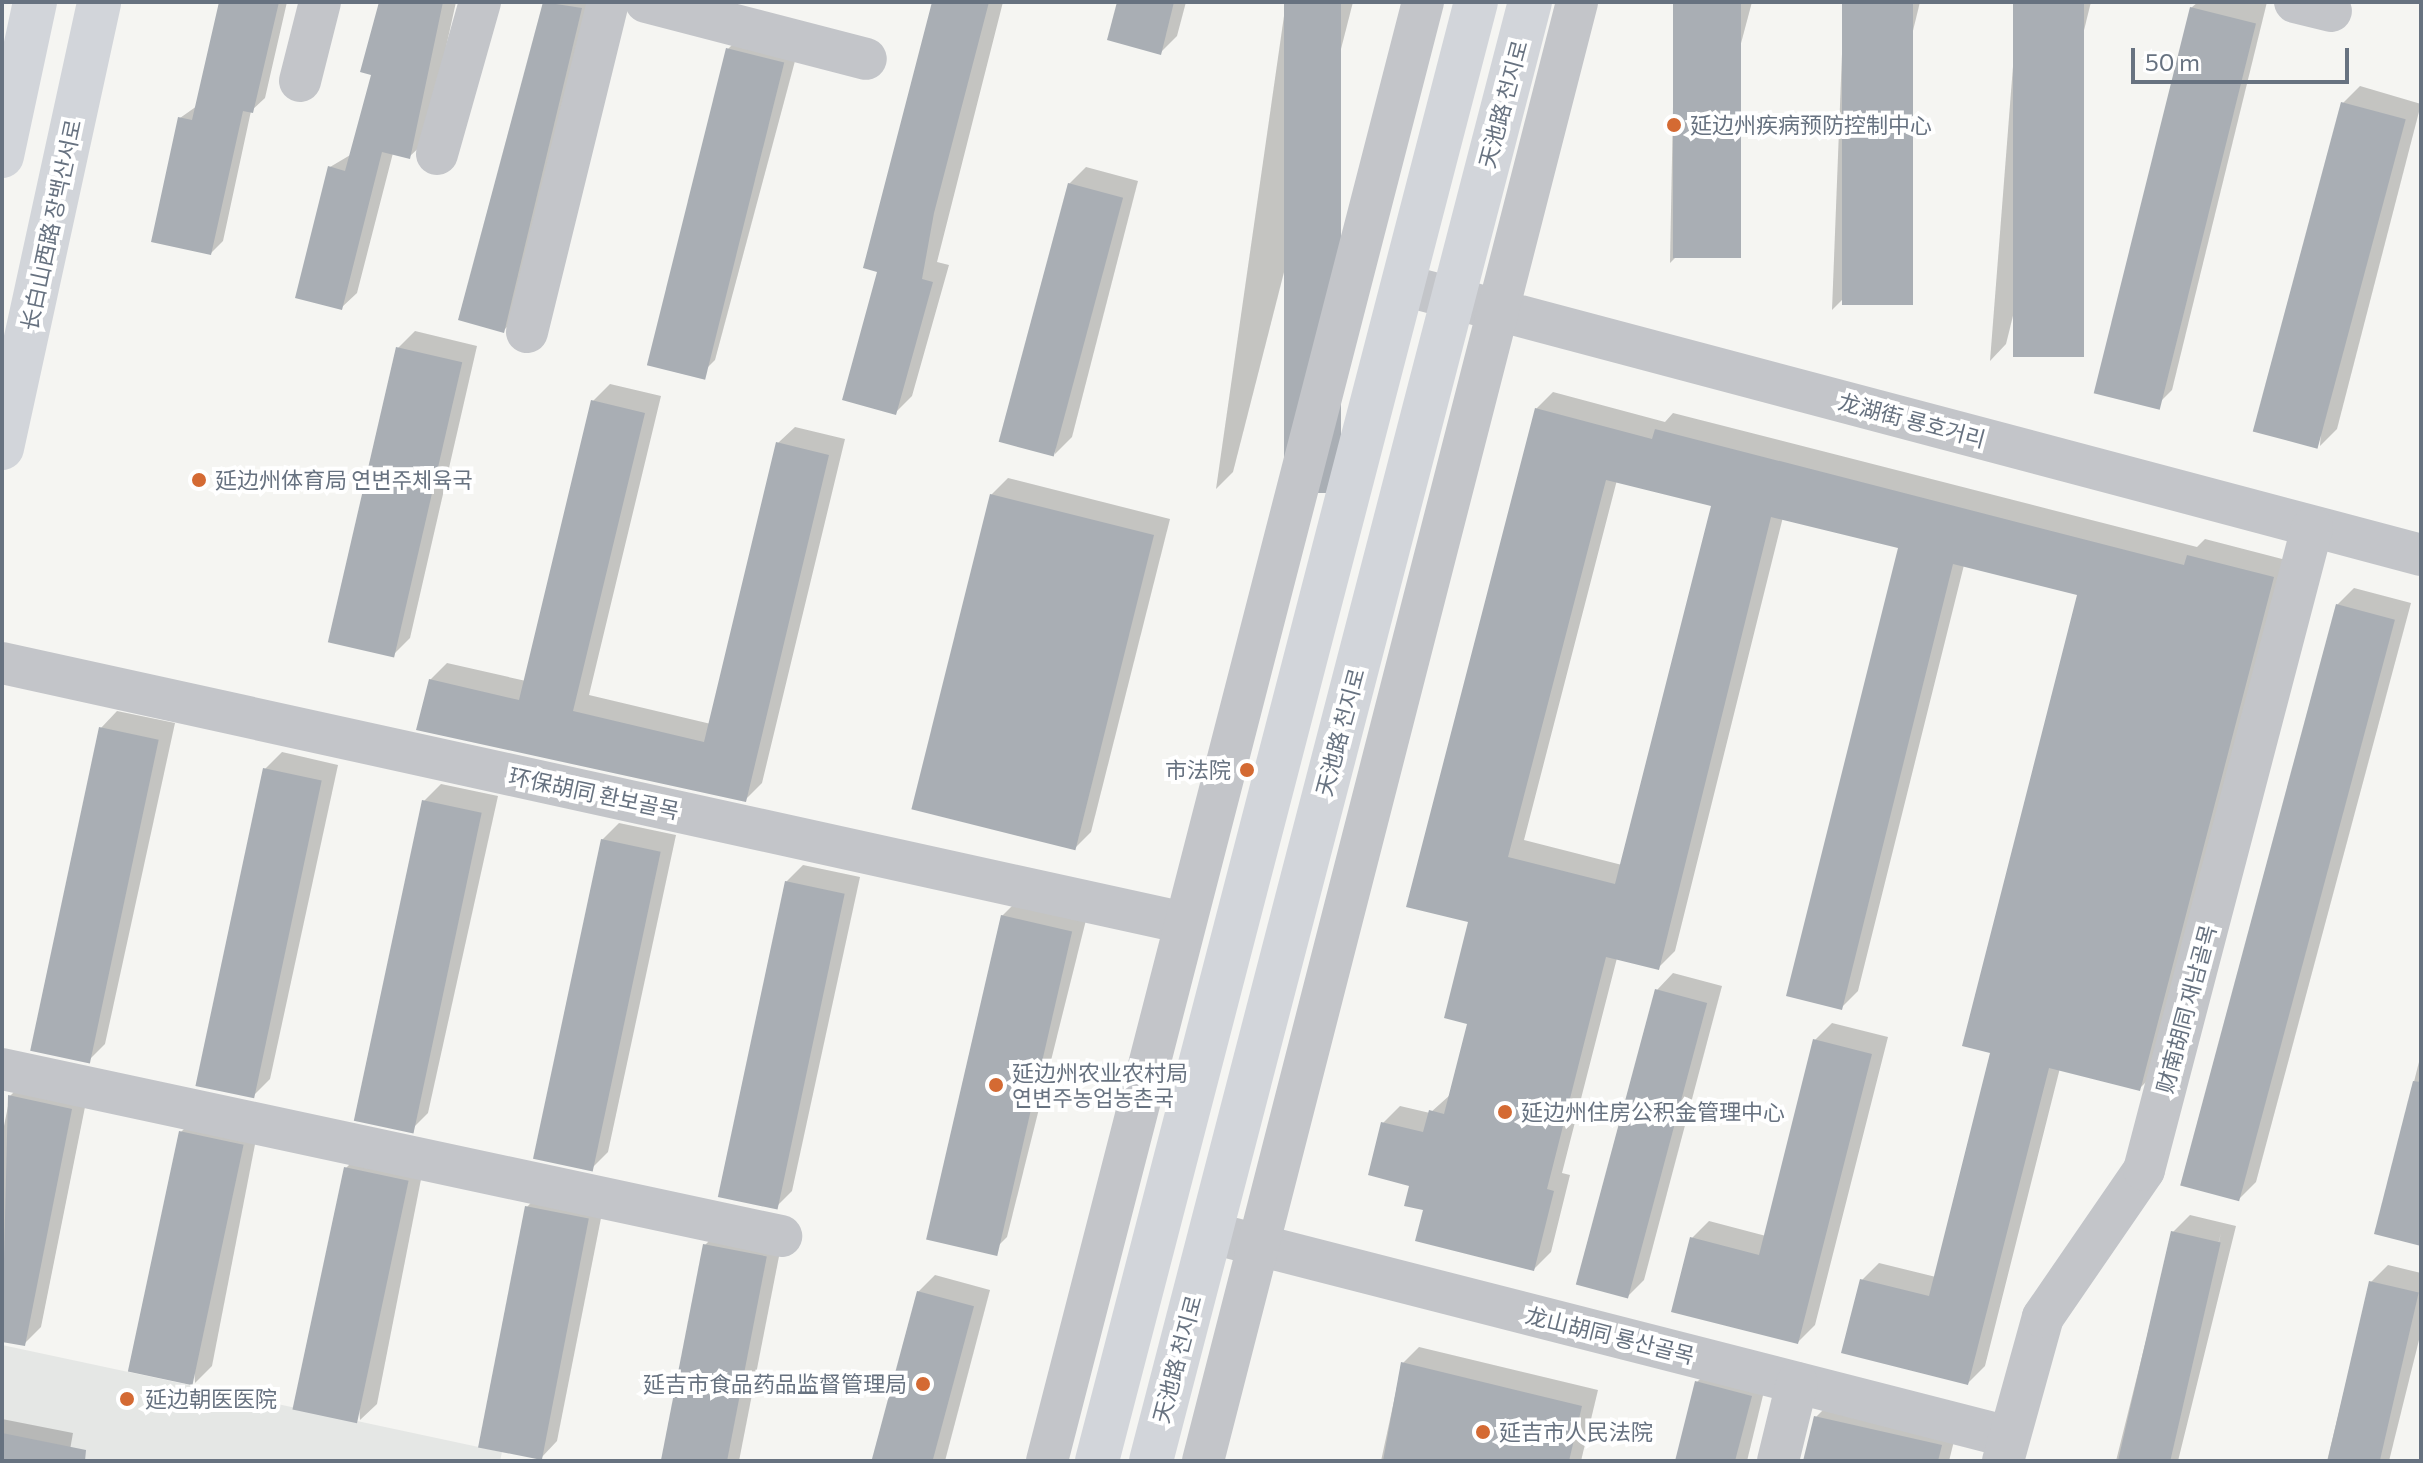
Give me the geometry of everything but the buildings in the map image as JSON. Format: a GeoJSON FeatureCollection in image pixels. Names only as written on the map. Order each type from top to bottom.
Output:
{"type":"FeatureCollection","features":[{"type":"Feature","properties":{"kind":"main road"},"geometry":{"type":"LineString","coordinates":[[2,156],[35,2]]}},
{"type":"Feature","properties":{"kind":"main road","name":"长白山西路 장백산서로"},"geometry":{"type":"LineString","coordinates":[[2,448],[99,2]]}},
{"type":"Feature","properties":{"kind":"main road"},"geometry":{"type":"LineString","coordinates":[[1097,1461],[1476,2]]}},
{"type":"Feature","properties":{"kind":"main road","name":"天池路 천지로"},"geometry":{"type":"LineString","coordinates":[[1151,1461],[1530,2]]}},
{"type":"Feature","properties":{"kind":"street"},"geometry":{"type":"LineString","coordinates":[[300,81],[320,2]]}},
{"type":"Feature","properties":{"kind":"street"},"geometry":{"type":"LineString","coordinates":[[437,154],[480,2]]}},
{"type":"Feature","properties":{"kind":"street"},"geometry":{"type":"LineString","coordinates":[[527,332],[608,2]]}},
{"type":"Feature","properties":{"kind":"street"},"geometry":{"type":"LineString","coordinates":[[646,2],[866,59]]}},
{"type":"Feature","properties":{"kind":"street"},"geometry":{"type":"LineString","coordinates":[[1047,1461],[1423,2]]}},
{"type":"Feature","properties":{"kind":"street","name":"天池路 천지로"},"geometry":{"type":"LineString","coordinates":[[1203,1461],[1577,2]]}},
{"type":"Feature","properties":{"kind":"street","name":"龙湖街 룡호거리"},"geometry":{"type":"LineString","coordinates":[[1403,285],[2421,555]]}},
{"type":"Feature","properties":{"kind":"street","name":"财南胡同 재남골목"},"geometry":{"type":"LineString","coordinates":[[2006,1449],[2043,1317],[2144,1170],[2312,528]]}},
{"type":"Feature","properties":{"kind":"street","name":"环保胡同 환보골목"},"geometry":{"type":"LineString","coordinates":[[2,663],[1185,923]]}},
{"type":"Feature","properties":{"kind":"street"},"geometry":{"type":"LineString","coordinates":[[2,1069],[781,1236]]}},
{"type":"Feature","properties":{"kind":"street","name":"龙山胡同 룡산골목"},"geometry":{"type":"LineString","coordinates":[[1210,1233],[1797,1383],[2006,1449]]}},
{"type":"Feature","properties":{"kind":"street"},"geometry":{"type":"LineString","coordinates":[[1778,1461],[1797,1383]]}},
{"type":"Feature","properties":{"kind":"shaded area","name":"延边朝医医院"},"geometry":{"type":"Polygon","coordinates":[[[2,1345],[502,1452],[500,1461],[2,1461],[2,1345]]]}},
{"type":"Feature","properties":{"kind":"place","name":"延边州疾病预防控制中心"},"geometry":{"type":"Point","coordinates":[1674,125]}},
{"type":"Feature","properties":{"kind":"place","name":"延边州体育局 연변주체육국"},"geometry":{"type":"Point","coordinates":[199,480]}},
{"type":"Feature","properties":{"kind":"place","name":"市法院"},"geometry":{"type":"Point","coordinates":[1247,770]}},
{"type":"Feature","properties":{"kind":"place","name":"延边州农业农村局 연변주농업농촌국"},"geometry":{"type":"Point","coordinates":[996,1085]}},
{"type":"Feature","properties":{"kind":"place","name":"延边州住房公积金管理中心"},"geometry":{"type":"Point","coordinates":[1505,1112]}},
{"type":"Feature","properties":{"kind":"place","name":"延吉市食品药品监督管理局"},"geometry":{"type":"Point","coordinates":[923,1384]}},
{"type":"Feature","properties":{"kind":"place","name":"延边朝医医院"},"geometry":{"type":"Point","coordinates":[127,1399]}},
{"type":"Feature","properties":{"kind":"place","name":"延吉市人民法院"},"geometry":{"type":"Point","coordinates":[1483,1432]}}]}
